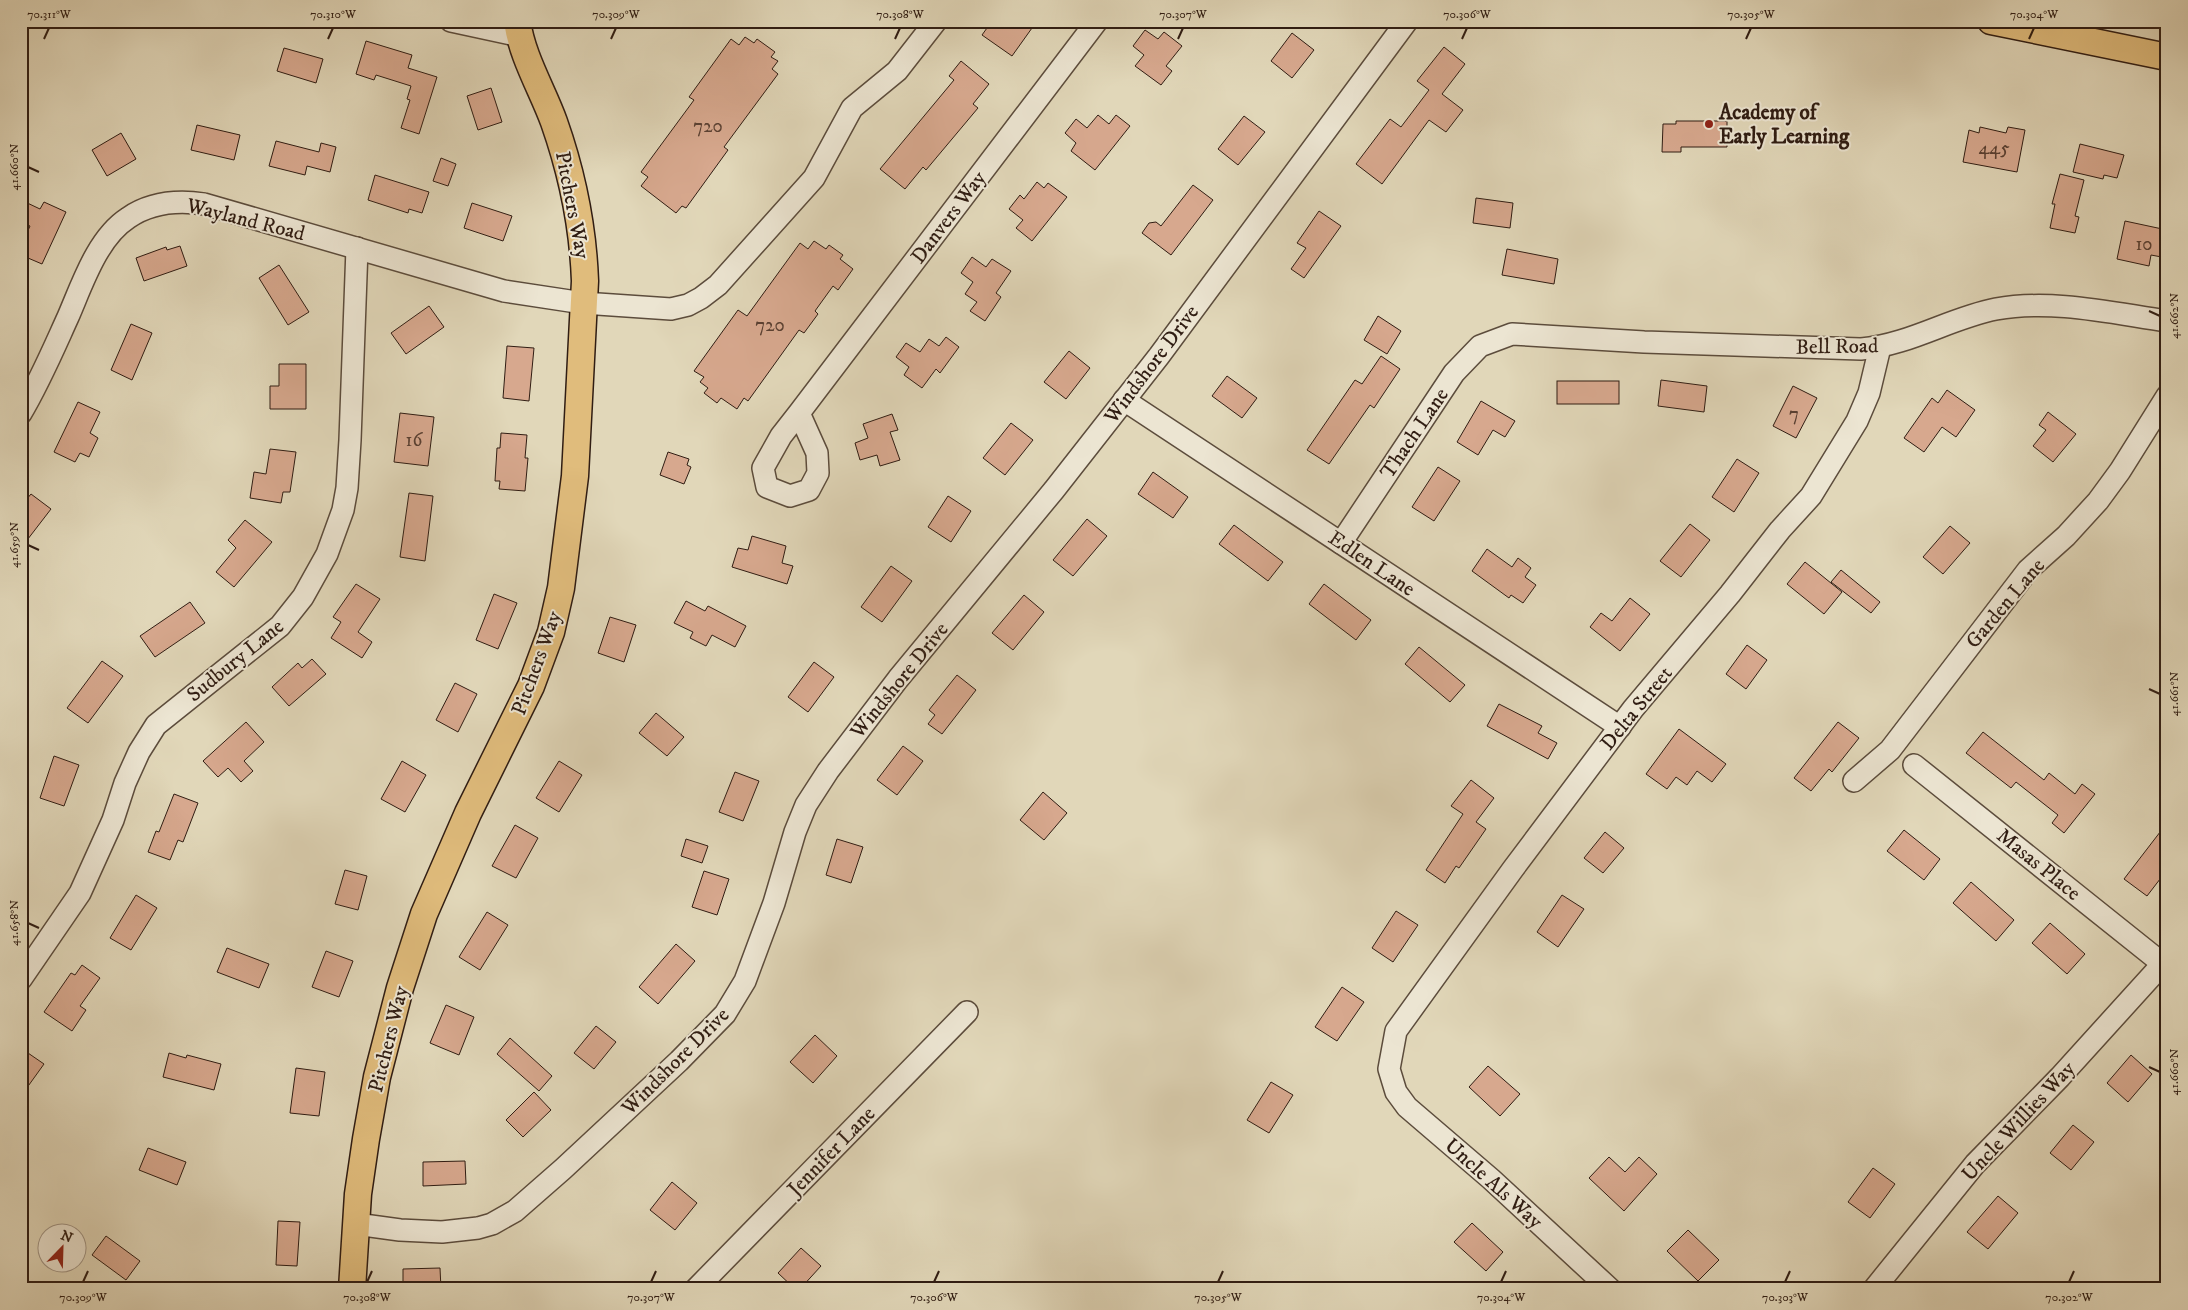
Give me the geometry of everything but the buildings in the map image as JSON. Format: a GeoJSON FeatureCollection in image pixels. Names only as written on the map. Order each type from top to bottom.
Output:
{"type":"FeatureCollection","features":[{"type":"Feature","properties":{"kind":"main road"},"geometry":{"type":"LineString","coordinates":[[1992,21],[2167,57]]}},
{"type":"Feature","properties":{"kind":"main road","name":"Pitchers Way"},"geometry":{"type":"LineString","coordinates":[[352,1289],[356,1224],[366,1139],[377,1076],[411,954],[441,875],[468,813],[528,692],[551,632],[561,588],[575,476],[585,280],[581,228],[567,166],[553,120],[519,28]]}},
{"type":"Feature","properties":{"kind":"street"},"geometry":{"type":"LineString","coordinates":[[451,21],[519,28]]}},
{"type":"Feature","properties":{"kind":"street"},"geometry":{"type":"LineString","coordinates":[[583,303],[671,309],[688,305],[718,285],[814,178],[852,108],[897,71],[936,21]]}},
{"type":"Feature","properties":{"kind":"street","name":"Danvers Way"},"geometry":{"type":"LineString","coordinates":[[799,413],[1096,21]]}},
{"type":"Feature","properties":{"kind":"street","name":"Windshore Drive"},"geometry":{"type":"LineString","coordinates":[[356,1224],[400,1230],[449,1231],[478,1228],[492,1224],[515,1211],[564,1169],[725,1014],[745,981],[774,903],[795,832],[813,793],[865,721],[1054,490],[1124,400],[1407,21]]}},
{"type":"Feature","properties":{"kind":"street","name":"Wayland Road"},"geometry":{"type":"LineString","coordinates":[[21,413],[52,353],[87,271],[115,229],[126,218],[142,209],[173,202],[204,204],[504,291],[583,303]]}},
{"type":"Feature","properties":{"kind":"street","name":"Sudbury Lane"},"geometry":{"type":"LineString","coordinates":[[24,971],[80,893],[113,820],[135,760],[156,725],[280,626],[303,598],[327,554],[343,510],[347,488],[357,248]]}},
{"type":"Feature","properties":{"kind":"street","name":"Bell Road"},"geometry":{"type":"LineString","coordinates":[[1500,337],[1512,334],[1831,349],[1880,347],[1907,339],[1961,318],[1997,309],[2026,306],[2064,306],[2167,321]]}},
{"type":"Feature","properties":{"kind":"street","name":"Thach Lane"},"geometry":{"type":"LineString","coordinates":[[1341,543],[1454,373],[1480,346],[1500,337]]}},
{"type":"Feature","properties":{"kind":"street","name":"Delta Street"},"geometry":{"type":"LineString","coordinates":[[1389,1069],[1396,1031],[1508,877],[1620,727],[1730,594],[1780,530],[1811,496],[1857,420],[1869,393],[1880,347]]}},
{"type":"Feature","properties":{"kind":"street","name":"Garden Lane"},"geometry":{"type":"LineString","coordinates":[[1854,781],[1890,750],[2028,570],[2066,536],[2098,501],[2125,465],[2167,396]]}},
{"type":"Feature","properties":{"kind":"street","name":"Edlen Lane"},"geometry":{"type":"LineString","coordinates":[[1124,400],[1620,727]]}},
{"type":"Feature","properties":{"kind":"street","name":"Masas Place"},"geometry":{"type":"LineString","coordinates":[[1914,765],[2165,961]]}},
{"type":"Feature","properties":{"kind":"street","name":"Uncle Willies Way"},"geometry":{"type":"LineString","coordinates":[[1874,1289],[1975,1164],[2060,1077],[2165,961]]}},
{"type":"Feature","properties":{"kind":"street","name":"Jennifer Lane"},"geometry":{"type":"LineString","coordinates":[[696,1289],[967,1012]]}},
{"type":"Feature","properties":{"kind":"street","name":"Uncle Als Way"},"geometry":{"type":"LineString","coordinates":[[1389,1069],[1396,1092],[1407,1107],[1491,1179],[1610,1289]]}},
{"type":"Feature","properties":{"kind":"place","name":"Academy of Early Learning"},"geometry":{"type":"Point","coordinates":[1709,124]}}]}
